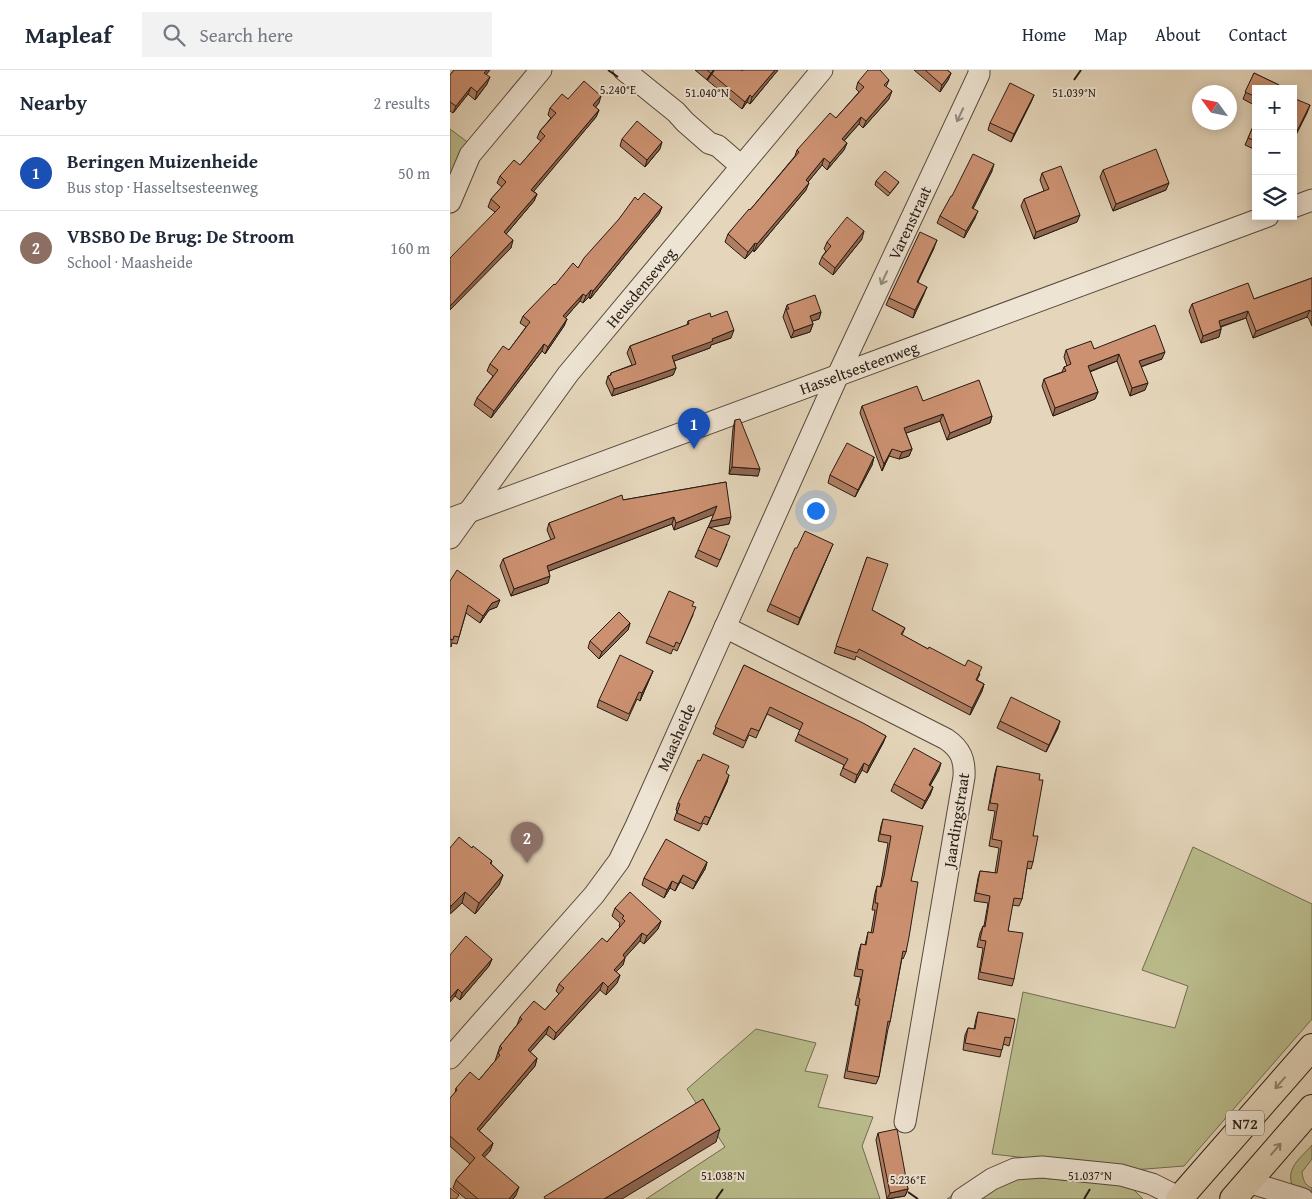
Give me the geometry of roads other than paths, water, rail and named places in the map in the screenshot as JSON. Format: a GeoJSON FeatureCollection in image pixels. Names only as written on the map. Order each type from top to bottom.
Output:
{"type":"FeatureCollection","features":[{"type":"Feature","properties":{"kind":"main road","name":"N72"},"geometry":{"type":"LineString","coordinates":[[1179,1198],[1312,1047]]}},
{"type":"Feature","properties":{"kind":"main road","name":"N72"},"geometry":{"type":"LineString","coordinates":[[1240,1190],[1312,1108]]}},
{"type":"Feature","properties":{"kind":"street"},"geometry":{"type":"LineString","coordinates":[[450,202],[470,156],[541,70]]}},
{"type":"Feature","properties":{"kind":"street"},"geometry":{"type":"LineString","coordinates":[[624,70],[676,112],[704,139],[718,146],[742,166]]}},
{"type":"Feature","properties":{"kind":"street","name":"Heusdenseweg"},"geometry":{"type":"LineString","coordinates":[[450,538],[460,516],[568,374],[822,70]]}},
{"type":"Feature","properties":{"kind":"street","name":"Varenstraat"},"geometry":{"type":"LineString","coordinates":[[838,375],[979,74],[979,70]]}},
{"type":"Feature","properties":{"kind":"street"},"geometry":{"type":"LineString","coordinates":[[1297,206],[1312,200]]}},
{"type":"Feature","properties":{"kind":"street","name":"Hasseltsesteenweg"},"geometry":{"type":"LineString","coordinates":[[460,516],[1257,220]]}},
{"type":"Feature","properties":{"kind":"street","name":"Maasheide"},"geometry":{"type":"LineString","coordinates":[[450,1058],[594,895],[619,861],[838,375]]}},
{"type":"Feature","properties":{"kind":"street","name":"Jaardingstraat"},"geometry":{"type":"LineString","coordinates":[[725,626],[946,739],[958,749],[965,764],[905,1122]]}},
{"type":"Feature","properties":{"kind":"street"},"geometry":{"type":"LineString","coordinates":[[962,1199],[992,1179],[1014,1169],[1042,1167],[1121,1175],[1152,1184],[1179,1198]]}},
{"type":"Feature","properties":{"kind":"street"},"geometry":{"type":"LineString","coordinates":[[1240,1190],[1302,1199]]}},
{"type":"Feature","properties":{"kind":"place","name":"Beringen Muizenheide"},"geometry":{"type":"Point","coordinates":[694,449]}},
{"type":"Feature","properties":{"kind":"place","name":"VBSBO De Brug: De Stroom"},"geometry":{"type":"Point","coordinates":[527,863]}}]}
